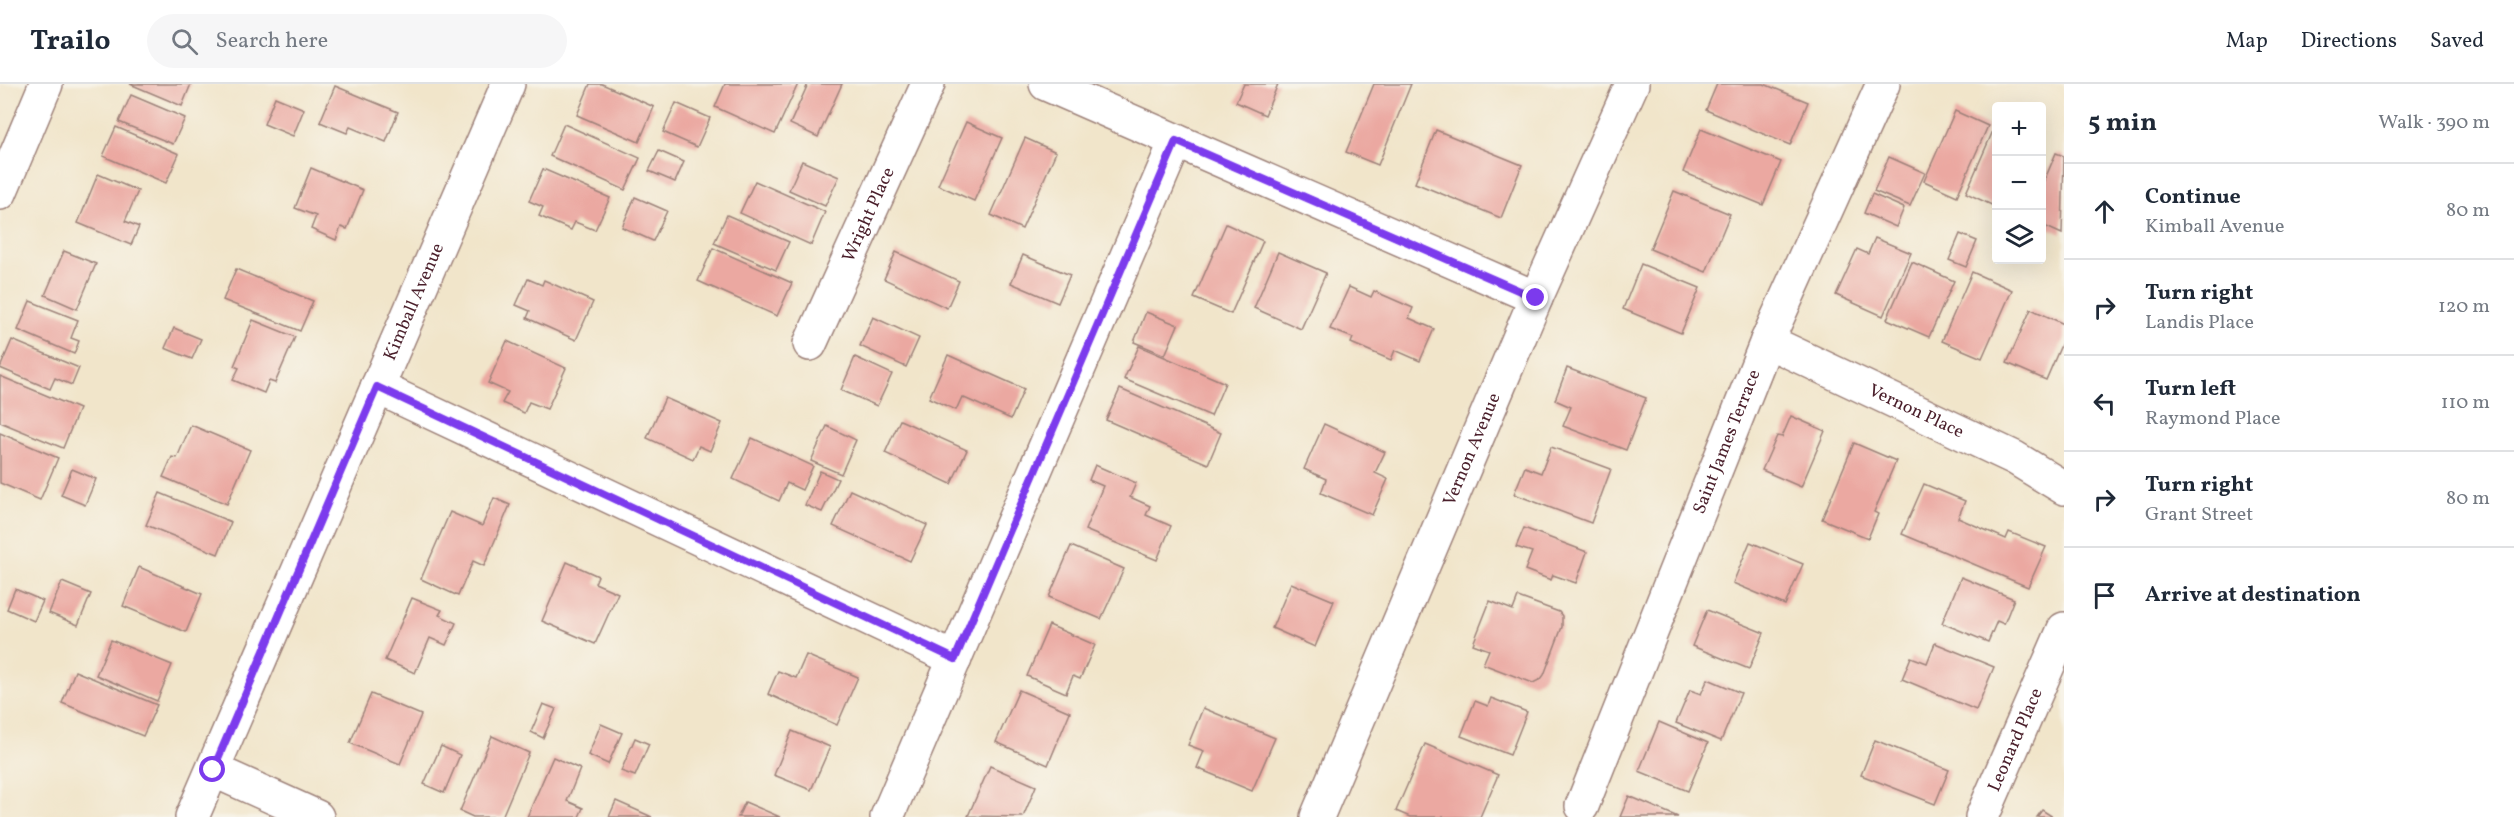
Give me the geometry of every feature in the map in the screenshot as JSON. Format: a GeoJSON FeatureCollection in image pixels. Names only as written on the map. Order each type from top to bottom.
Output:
{"type":"FeatureCollection","features":[{"type":"Feature","properties":{"kind":"street"},"geometry":{"type":"LineString","coordinates":[[0,193],[46,84]]}},
{"type":"Feature","properties":{"kind":"street","name":"Kimball Avenue"},"geometry":{"type":"LineString","coordinates":[[192,817],[508,84]]}},
{"type":"Feature","properties":{"kind":"street","name":"Wright Place"},"geometry":{"type":"LineString","coordinates":[[810,344],[928,84]]}},
{"type":"Feature","properties":{"kind":"street"},"geometry":{"type":"LineString","coordinates":[[1046,84],[1536,298]]}},
{"type":"Feature","properties":{"kind":"street","name":"Vernon Avenue"},"geometry":{"type":"LineString","coordinates":[[1317,817],[1536,298],[1632,84]]}},
{"type":"Feature","properties":{"kind":"street","name":"Saint James Terrace"},"geometry":{"type":"LineString","coordinates":[[1582,806],[1767,341],[1883,84]]}},
{"type":"Feature","properties":{"kind":"street"},"geometry":{"type":"LineString","coordinates":[[887,817],[1176,141]]}},
{"type":"Feature","properties":{"kind":"street","name":"Vernon Place"},"geometry":{"type":"LineString","coordinates":[[1767,341],[2015,458],[2064,488]]}},
{"type":"Feature","properties":{"kind":"street"},"geometry":{"type":"LineString","coordinates":[[377,387],[955,659]]}},
{"type":"Feature","properties":{"kind":"street","name":"Leonard Place"},"geometry":{"type":"LineString","coordinates":[[1982,817],[2064,629]]}},
{"type":"Feature","properties":{"kind":"street"},"geometry":{"type":"LineString","coordinates":[[213,770],[317,817]]}},
{"type":"Feature","properties":{"kind":"building"},"geometry":{"type":"Polygon","coordinates":[[[130,84],[191,84],[182,106],[130,84]]]}},
{"type":"Feature","properties":{"kind":"building"},"geometry":{"type":"Polygon","coordinates":[[[590,84],[602,84],[654,107],[639,142],[577,115],[590,84]]]}},
{"type":"Feature","properties":{"kind":"building"},"geometry":{"type":"Polygon","coordinates":[[[725,84],[798,84],[775,134],[715,107],[725,84]]]}},
{"type":"Feature","properties":{"kind":"building"},"geometry":{"type":"Polygon","coordinates":[[[808,84],[842,84],[818,137],[790,124],[808,84]]]}},
{"type":"Feature","properties":{"kind":"building"},"geometry":{"type":"Polygon","coordinates":[[[1244,84],[1278,84],[1265,115],[1236,102],[1244,84]]]}},
{"type":"Feature","properties":{"kind":"building"},"geometry":{"type":"Polygon","coordinates":[[[1374,84],[1411,84],[1378,165],[1346,152],[1374,84]]]}},
{"type":"Feature","properties":{"kind":"building"},"geometry":{"type":"Polygon","coordinates":[[[1717,84],[1764,84],[1808,102],[1790,145],[1706,110],[1717,84]]]}},
{"type":"Feature","properties":{"kind":"building"},"geometry":{"type":"Polygon","coordinates":[[[335,86],[398,112],[386,142],[350,127],[347,133],[320,122],[335,86]]]}},
{"type":"Feature","properties":{"kind":"building"},"geometry":{"type":"Polygon","coordinates":[[[131,95],[185,118],[173,144],[119,122],[131,95]]]}},
{"type":"Feature","properties":{"kind":"building"},"geometry":{"type":"Polygon","coordinates":[[[275,97],[304,109],[293,136],[264,124],[275,97]]]}},
{"type":"Feature","properties":{"kind":"building"},"geometry":{"type":"Polygon","coordinates":[[[676,103],[710,118],[697,147],[663,132],[676,103]]]}},
{"type":"Feature","properties":{"kind":"building"},"geometry":{"type":"Polygon","coordinates":[[[1955,111],[1988,126],[1957,196],[1924,181],[1955,111]]]}},
{"type":"Feature","properties":{"kind":"building"},"geometry":{"type":"Polygon","coordinates":[[[966,122],[1002,138],[974,201],[938,185],[966,122]]]}},
{"type":"Feature","properties":{"kind":"building"},"geometry":{"type":"Polygon","coordinates":[[[564,124],[640,158],[625,190],[550,156],[564,124]]]}},
{"type":"Feature","properties":{"kind":"building"},"geometry":{"type":"Polygon","coordinates":[[[116,127],[179,154],[166,183],[103,156],[116,127]]]}},
{"type":"Feature","properties":{"kind":"building"},"geometry":{"type":"Polygon","coordinates":[[[1701,129],[1781,162],[1763,205],[1683,172],[1701,129]]]}},
{"type":"Feature","properties":{"kind":"building"},"geometry":{"type":"Polygon","coordinates":[[[1436,130],[1522,165],[1501,218],[1415,183],[1436,130]]]}},
{"type":"Feature","properties":{"kind":"building"},"geometry":{"type":"Polygon","coordinates":[[[1992,133],[1992,205],[1966,193],[1992,133]]]}},
{"type":"Feature","properties":{"kind":"building"},"geometry":{"type":"Polygon","coordinates":[[[1025,138],[1056,152],[1022,229],[991,215],[1025,138]]]}},
{"type":"Feature","properties":{"kind":"building"},"geometry":{"type":"Polygon","coordinates":[[[659,151],[684,162],[675,182],[649,171],[659,151]]]}},
{"type":"Feature","properties":{"kind":"building"},"geometry":{"type":"Polygon","coordinates":[[[2056,153],[2064,156],[2062,234],[2046,227],[2046,177],[2056,153]]]}},
{"type":"Feature","properties":{"kind":"building"},"geometry":{"type":"Polygon","coordinates":[[[1889,157],[1925,173],[1910,206],[1874,191],[1889,157]]]}},
{"type":"Feature","properties":{"kind":"building"},"geometry":{"type":"Polygon","coordinates":[[[802,161],[839,177],[825,206],[789,190],[802,161]]]}},
{"type":"Feature","properties":{"kind":"building"},"geometry":{"type":"Polygon","coordinates":[[[311,168],[363,190],[347,229],[341,227],[336,240],[311,229],[316,216],[295,208],[311,168]]]}},
{"type":"Feature","properties":{"kind":"building"},"geometry":{"type":"Polygon","coordinates":[[[543,169],[610,198],[595,230],[575,222],[571,230],[539,216],[543,207],[529,201],[543,169]]]}},
{"type":"Feature","properties":{"kind":"building"},"geometry":{"type":"Polygon","coordinates":[[[98,174],[138,191],[125,221],[139,227],[131,245],[78,223],[98,174]]]}},
{"type":"Feature","properties":{"kind":"building"},"geometry":{"type":"Polygon","coordinates":[[[755,181],[825,212],[811,245],[740,213],[755,181]]]}},
{"type":"Feature","properties":{"kind":"building"},"geometry":{"type":"Polygon","coordinates":[[[1674,191],[1730,214],[1706,272],[1650,249],[1674,191]]]}},
{"type":"Feature","properties":{"kind":"building"},"geometry":{"type":"Polygon","coordinates":[[[1872,194],[1904,208],[1896,227],[1864,213],[1872,194]]]}},
{"type":"Feature","properties":{"kind":"building"},"geometry":{"type":"Polygon","coordinates":[[[635,197],[667,211],[653,241],[622,227],[635,197]]]}},
{"type":"Feature","properties":{"kind":"building"},"geometry":{"type":"Polygon","coordinates":[[[727,215],[789,242],[776,270],[714,243],[727,215]]]}},
{"type":"Feature","properties":{"kind":"building"},"geometry":{"type":"Polygon","coordinates":[[[1226,224],[1263,241],[1231,314],[1194,298],[1226,224]]]}},
{"type":"Feature","properties":{"kind":"building"},"geometry":{"type":"Polygon","coordinates":[[[1960,234],[1977,241],[1966,267],[1949,260],[1960,234]]]}},
{"type":"Feature","properties":{"kind":"building"},"geometry":{"type":"Polygon","coordinates":[[[1875,238],[1911,253],[1883,316],[1836,295],[1857,249],[1868,254],[1875,238]]]}},
{"type":"Feature","properties":{"kind":"building"},"geometry":{"type":"Polygon","coordinates":[[[713,248],[792,283],[777,316],[698,281],[713,248]]]}},
{"type":"Feature","properties":{"kind":"building"},"geometry":{"type":"Polygon","coordinates":[[[64,251],[96,264],[77,309],[45,295],[64,251]]]}},
{"type":"Feature","properties":{"kind":"building"},"geometry":{"type":"Polygon","coordinates":[[[896,252],[959,281],[947,308],[884,279],[896,252]]]}},
{"type":"Feature","properties":{"kind":"building"},"geometry":{"type":"Polygon","coordinates":[[[1278,252],[1326,273],[1301,329],[1254,308],[1278,252]]]}},
{"type":"Feature","properties":{"kind":"building"},"geometry":{"type":"Polygon","coordinates":[[[1023,255],[1070,275],[1058,303],[1011,283],[1023,255]]]}},
{"type":"Feature","properties":{"kind":"building"},"geometry":{"type":"Polygon","coordinates":[[[1912,262],[1954,281],[1929,337],[1887,319],[1912,262]]]}},
{"type":"Feature","properties":{"kind":"building"},"geometry":{"type":"Polygon","coordinates":[[[1641,264],[1700,288],[1681,333],[1623,309],[1641,264]]]}},
{"type":"Feature","properties":{"kind":"building"},"geometry":{"type":"Polygon","coordinates":[[[236,269],[313,301],[300,331],[223,300],[236,269]]]}},
{"type":"Feature","properties":{"kind":"building"},"geometry":{"type":"Polygon","coordinates":[[[1972,272],[2012,290],[1982,358],[1942,341],[1972,272]]]}},
{"type":"Feature","properties":{"kind":"building"},"geometry":{"type":"Polygon","coordinates":[[[528,279],[542,285],[544,280],[593,302],[576,340],[527,318],[530,311],[516,305],[528,279]]]}},
{"type":"Feature","properties":{"kind":"building"},"geometry":{"type":"Polygon","coordinates":[[[1349,287],[1371,297],[1374,291],[1413,308],[1409,318],[1434,329],[1420,361],[1395,350],[1391,360],[1351,343],[1353,338],[1330,329],[1349,287]]]}},
{"type":"Feature","properties":{"kind":"building"},"geometry":{"type":"Polygon","coordinates":[[[30,301],[78,320],[71,338],[79,341],[74,354],[18,330],[30,301]]]}},
{"type":"Feature","properties":{"kind":"building"},"geometry":{"type":"Polygon","coordinates":[[[2031,309],[2064,324],[2064,338],[2046,380],[2007,363],[2031,309]]]}},
{"type":"Feature","properties":{"kind":"building"},"geometry":{"type":"Polygon","coordinates":[[[1146,312],[1178,325],[1165,355],[1134,342],[1146,312]]]}},
{"type":"Feature","properties":{"kind":"building"},"geometry":{"type":"Polygon","coordinates":[[[873,317],[919,338],[906,367],[860,346],[873,317]]]}},
{"type":"Feature","properties":{"kind":"building"},"geometry":{"type":"Polygon","coordinates":[[[253,320],[295,337],[275,383],[269,381],[264,393],[233,380],[239,368],[234,366],[253,320]]]}},
{"type":"Feature","properties":{"kind":"building"},"geometry":{"type":"Polygon","coordinates":[[[174,328],[201,339],[192,359],[165,348],[174,328]]]}},
{"type":"Feature","properties":{"kind":"building"},"geometry":{"type":"Polygon","coordinates":[[[12,340],[79,368],[72,385],[55,378],[50,389],[0,368],[12,340]]]}},
{"type":"Feature","properties":{"kind":"building"},"geometry":{"type":"Polygon","coordinates":[[[507,341],[566,368],[547,409],[529,402],[524,413],[502,403],[508,392],[488,383],[507,341]]]}},
{"type":"Feature","properties":{"kind":"building"},"geometry":{"type":"Polygon","coordinates":[[[1139,346],[1225,383],[1211,416],[1124,379],[1139,346]]]}},
{"type":"Feature","properties":{"kind":"building"},"geometry":{"type":"Polygon","coordinates":[[[948,355],[1024,389],[1011,419],[962,397],[956,410],[929,398],[948,355]]]}},
{"type":"Feature","properties":{"kind":"building"},"geometry":{"type":"Polygon","coordinates":[[[855,357],[892,374],[877,406],[841,390],[855,357]]]}},
{"type":"Feature","properties":{"kind":"building"},"geometry":{"type":"Polygon","coordinates":[[[1567,368],[1646,398],[1626,450],[1563,426],[1571,407],[1555,400],[1567,368]]]}},
{"type":"Feature","properties":{"kind":"building"},"geometry":{"type":"Polygon","coordinates":[[[0,376],[79,409],[63,448],[0,422],[0,376]]]}},
{"type":"Feature","properties":{"kind":"building"},"geometry":{"type":"Polygon","coordinates":[[[1120,389],[1221,433],[1208,464],[1106,420],[1120,389]]]}},
{"type":"Feature","properties":{"kind":"building"},"geometry":{"type":"Polygon","coordinates":[[[665,398],[722,423],[710,451],[699,446],[693,459],[647,438],[665,398]]]}},
{"type":"Feature","properties":{"kind":"building"},"geometry":{"type":"Polygon","coordinates":[[[1791,416],[1825,431],[1801,487],[1762,470],[1777,436],[1782,437],[1791,416]]]}},
{"type":"Feature","properties":{"kind":"building"},"geometry":{"type":"Polygon","coordinates":[[[900,420],[967,450],[951,484],[885,453],[900,420]]]}},
{"type":"Feature","properties":{"kind":"building"},"geometry":{"type":"Polygon","coordinates":[[[1324,424],[1385,452],[1375,473],[1388,479],[1372,515],[1321,493],[1326,479],[1304,469],[1324,424]]]}},
{"type":"Feature","properties":{"kind":"building"},"geometry":{"type":"Polygon","coordinates":[[[191,425],[250,450],[227,504],[163,477],[172,457],[177,458],[191,425]]]}},
{"type":"Feature","properties":{"kind":"building"},"geometry":{"type":"Polygon","coordinates":[[[827,426],[856,440],[841,474],[811,461],[827,426]]]}},
{"type":"Feature","properties":{"kind":"building"},"geometry":{"type":"Polygon","coordinates":[[[0,433],[58,458],[40,500],[0,483],[0,433]]]}},
{"type":"Feature","properties":{"kind":"building"},"geometry":{"type":"Polygon","coordinates":[[[752,438],[813,466],[802,490],[787,483],[779,501],[733,479],[752,438]]]}},
{"type":"Feature","properties":{"kind":"building"},"geometry":{"type":"Polygon","coordinates":[[[1854,443],[1896,461],[1874,512],[1878,514],[1868,538],[1822,519],[1854,443]]]}},
{"type":"Feature","properties":{"kind":"building"},"geometry":{"type":"Polygon","coordinates":[[[1551,447],[1611,469],[1591,523],[1514,494],[1525,467],[1541,473],[1551,447]]]}},
{"type":"Feature","properties":{"kind":"building"},"geometry":{"type":"Polygon","coordinates":[[[1095,465],[1136,483],[1130,497],[1150,506],[1146,515],[1171,526],[1157,560],[1085,530],[1103,486],[1089,480],[1095,465]]]}},
{"type":"Feature","properties":{"kind":"building"},"geometry":{"type":"Polygon","coordinates":[[[72,469],[96,479],[85,505],[61,495],[72,469]]]}},
{"type":"Feature","properties":{"kind":"building"},"geometry":{"type":"Polygon","coordinates":[[[820,471],[838,479],[822,512],[805,505],[820,471]]]}},
{"type":"Feature","properties":{"kind":"building"},"geometry":{"type":"Polygon","coordinates":[[[1924,484],[1965,501],[1958,518],[2006,539],[2009,532],[2046,547],[2028,587],[1902,534],[1924,484]]]}},
{"type":"Feature","properties":{"kind":"building"},"geometry":{"type":"Polygon","coordinates":[[[850,490],[927,525],[910,561],[833,526],[850,490]]]}},
{"type":"Feature","properties":{"kind":"building"},"geometry":{"type":"Polygon","coordinates":[[[160,493],[231,522],[218,554],[146,525],[160,493]]]}},
{"type":"Feature","properties":{"kind":"building"},"geometry":{"type":"Polygon","coordinates":[[[494,498],[510,505],[484,566],[473,561],[458,596],[421,579],[450,512],[482,526],[494,498]]]}},
{"type":"Feature","properties":{"kind":"building"},"geometry":{"type":"Polygon","coordinates":[[[1524,528],[1587,552],[1576,583],[1553,575],[1551,580],[1525,570],[1532,552],[1516,547],[1524,528]]]}},
{"type":"Feature","properties":{"kind":"building"},"geometry":{"type":"Polygon","coordinates":[[[1750,542],[1803,564],[1785,605],[1733,583],[1750,542]]]}},
{"type":"Feature","properties":{"kind":"building"},"geometry":{"type":"Polygon","coordinates":[[[1071,546],[1124,569],[1101,619],[1049,597],[1071,546]]]}},
{"type":"Feature","properties":{"kind":"building"},"geometry":{"type":"Polygon","coordinates":[[[567,562],[598,576],[595,583],[618,593],[595,644],[542,621],[567,562]]]}},
{"type":"Feature","properties":{"kind":"building"},"geometry":{"type":"Polygon","coordinates":[[[139,567],[202,594],[186,632],[123,606],[139,567]]]}},
{"type":"Feature","properties":{"kind":"building"},"geometry":{"type":"Polygon","coordinates":[[[1961,577],[2014,599],[2004,624],[1997,621],[1988,642],[1942,623],[1961,577]]]}},
{"type":"Feature","properties":{"kind":"building"},"geometry":{"type":"Polygon","coordinates":[[[62,582],[91,594],[78,625],[49,613],[62,582]]]}},
{"type":"Feature","properties":{"kind":"building"},"geometry":{"type":"Polygon","coordinates":[[[1291,583],[1334,601],[1315,647],[1272,628],[1291,583]]]}},
{"type":"Feature","properties":{"kind":"building"},"geometry":{"type":"Polygon","coordinates":[[[15,589],[43,601],[34,621],[7,609],[15,589]]]}},
{"type":"Feature","properties":{"kind":"building"},"geometry":{"type":"Polygon","coordinates":[[[1518,597],[1559,612],[1562,616],[1562,627],[1544,675],[1533,683],[1483,664],[1489,650],[1473,644],[1490,601],[1513,610],[1518,597]]]}},
{"type":"Feature","properties":{"kind":"building"},"geometry":{"type":"Polygon","coordinates":[[[412,598],[442,610],[439,615],[456,623],[446,645],[430,638],[415,673],[385,660],[412,598]]]}},
{"type":"Feature","properties":{"kind":"building"},"geometry":{"type":"Polygon","coordinates":[[[1707,610],[1764,633],[1749,669],[1692,646],[1707,610]]]}},
{"type":"Feature","properties":{"kind":"building"},"geometry":{"type":"Polygon","coordinates":[[[1049,625],[1095,645],[1080,679],[1073,676],[1066,693],[1027,676],[1049,625]]]}},
{"type":"Feature","properties":{"kind":"building"},"geometry":{"type":"Polygon","coordinates":[[[111,640],[172,665],[157,701],[96,675],[111,640]]]}},
{"type":"Feature","properties":{"kind":"building"},"geometry":{"type":"Polygon","coordinates":[[[1935,643],[1994,667],[1976,710],[1902,679],[1911,657],[1927,663],[1935,643]]]}},
{"type":"Feature","properties":{"kind":"building"},"geometry":{"type":"Polygon","coordinates":[[[806,655],[858,677],[837,725],[768,694],[778,671],[796,678],[806,655]]]}},
{"type":"Feature","properties":{"kind":"building"},"geometry":{"type":"Polygon","coordinates":[[[75,671],[157,705],[143,736],[62,703],[75,671]]]}},
{"type":"Feature","properties":{"kind":"building"},"geometry":{"type":"Polygon","coordinates":[[[1708,679],[1741,693],[1721,741],[1676,723],[1690,690],[1701,694],[1708,679]]]}},
{"type":"Feature","properties":{"kind":"building"},"geometry":{"type":"Polygon","coordinates":[[[1019,690],[1070,712],[1048,765],[996,742],[1019,690]]]}},
{"type":"Feature","properties":{"kind":"building"},"geometry":{"type":"Polygon","coordinates":[[[371,694],[421,715],[400,764],[350,743],[371,694]]]}},
{"type":"Feature","properties":{"kind":"building"},"geometry":{"type":"Polygon","coordinates":[[[1491,698],[1527,712],[1510,755],[1461,736],[1475,701],[1488,706],[1491,698]]]}},
{"type":"Feature","properties":{"kind":"building"},"geometry":{"type":"Polygon","coordinates":[[[543,704],[556,709],[543,738],[531,732],[543,704]]]}},
{"type":"Feature","properties":{"kind":"building"},"geometry":{"type":"Polygon","coordinates":[[[1203,708],[1275,738],[1252,791],[1197,768],[1204,751],[1188,745],[1203,708]]]}},
{"type":"Feature","properties":{"kind":"building"},"geometry":{"type":"Polygon","coordinates":[[[1659,722],[1708,743],[1688,791],[1639,771],[1659,722]]]}},
{"type":"Feature","properties":{"kind":"building"},"geometry":{"type":"Polygon","coordinates":[[[601,724],[622,733],[608,764],[588,755],[601,724]]]}},
{"type":"Feature","properties":{"kind":"building"},"geometry":{"type":"Polygon","coordinates":[[[792,731],[830,747],[811,790],[774,775],[792,731]]]}},
{"type":"Feature","properties":{"kind":"building"},"geometry":{"type":"Polygon","coordinates":[[[492,736],[529,753],[502,817],[473,817],[460,811],[492,736]]]}},
{"type":"Feature","properties":{"kind":"building"},"geometry":{"type":"Polygon","coordinates":[[[635,738],[649,744],[635,776],[621,771],[635,738]]]}},
{"type":"Feature","properties":{"kind":"building"},"geometry":{"type":"Polygon","coordinates":[[[1875,740],[1949,770],[1935,804],[1861,775],[1875,740]]]}},
{"type":"Feature","properties":{"kind":"building"},"geometry":{"type":"Polygon","coordinates":[[[1425,744],[1498,775],[1480,817],[1410,817],[1396,811],[1425,744]]]}},
{"type":"Feature","properties":{"kind":"building"},"geometry":{"type":"Polygon","coordinates":[[[441,746],[460,755],[444,793],[424,784],[441,746]]]}},
{"type":"Feature","properties":{"kind":"building"},"geometry":{"type":"Polygon","coordinates":[[[553,757],[580,769],[567,801],[583,808],[579,817],[527,817],[553,757]]]}},
{"type":"Feature","properties":{"kind":"building"},"geometry":{"type":"Polygon","coordinates":[[[990,766],[1036,786],[1023,817],[968,816],[990,766]]]}},
{"type":"Feature","properties":{"kind":"building"},"geometry":{"type":"Polygon","coordinates":[[[1629,796],[1678,817],[1620,817],[1629,796]]]}},
{"type":"Feature","properties":{"kind":"building"},"geometry":{"type":"Polygon","coordinates":[[[616,801],[652,817],[609,817],[616,801]]]}},
{"type":"Feature","properties":{"kind":"building"},"geometry":{"type":"Polygon","coordinates":[[[745,802],[780,817],[738,817],[745,802]]]}},
{"type":"Feature","properties":{"kind":"building"},"geometry":{"type":"Polygon","coordinates":[[[2042,810],[2053,817],[2037,817],[2042,810]]]}},
{"type":"Feature","properties":{"kind":"route"},"geometry":{"type":"LineString","coordinates":[[213,770],[377,387],[955,659],[1176,141],[1536,298]]}}]}
